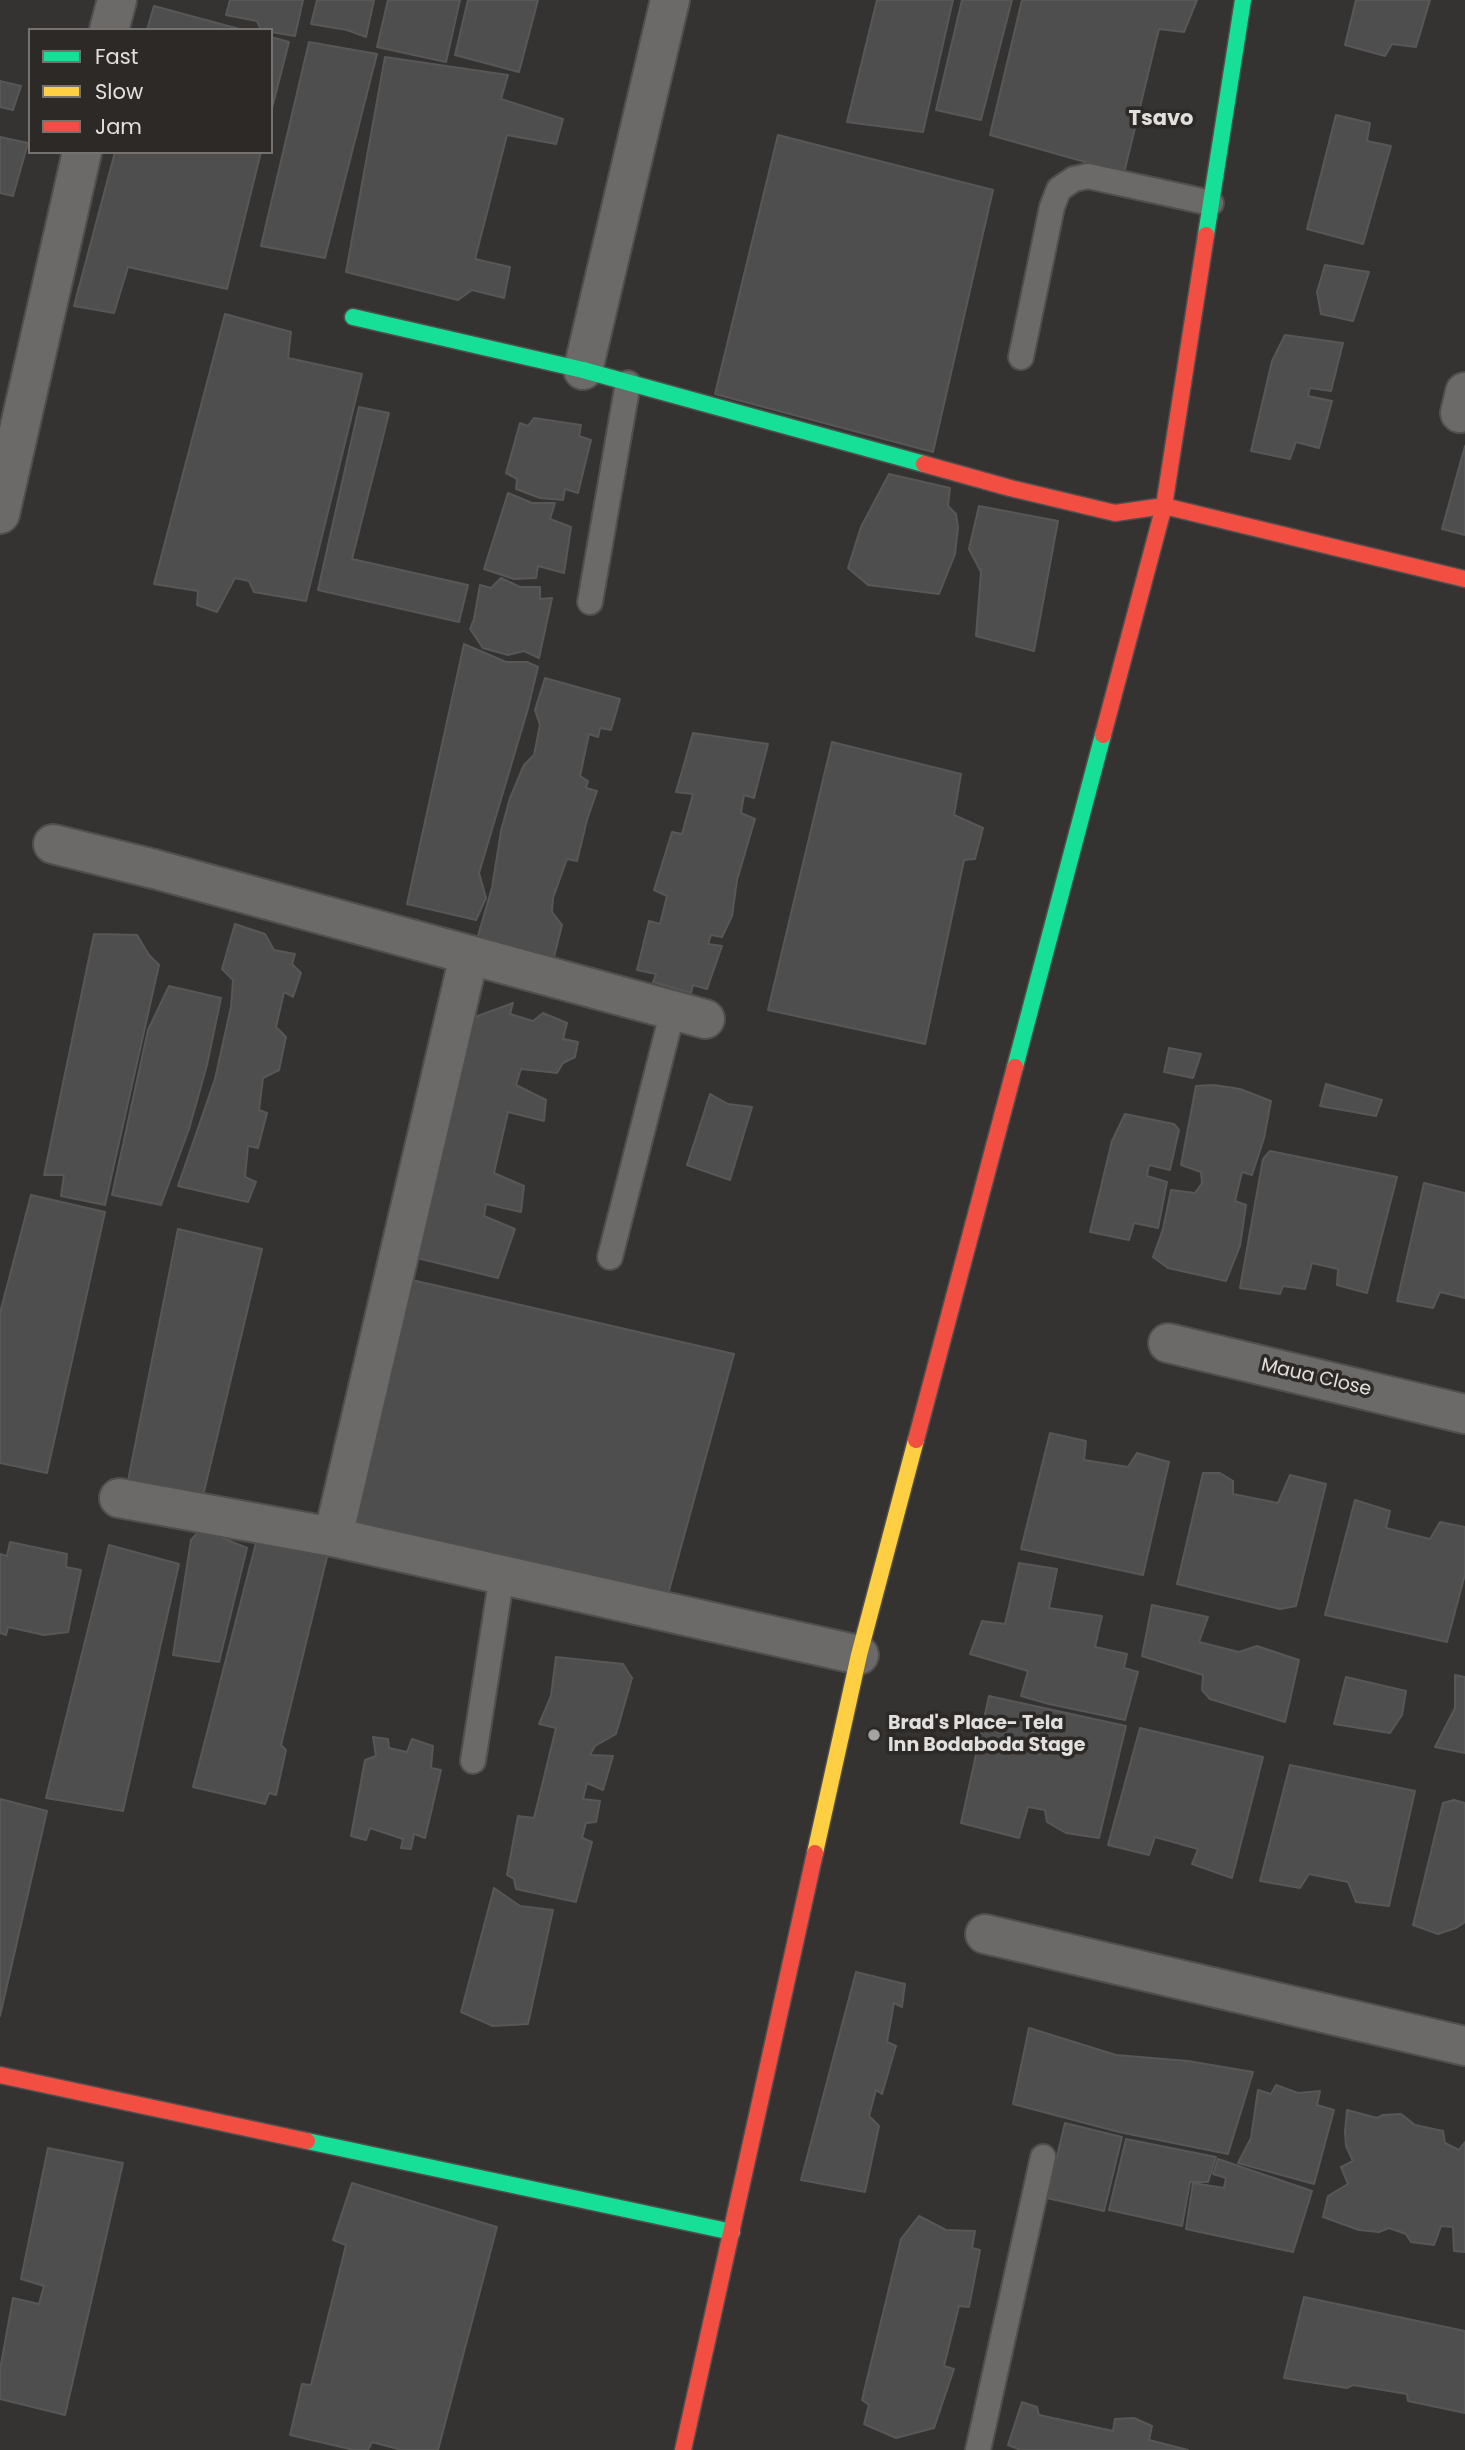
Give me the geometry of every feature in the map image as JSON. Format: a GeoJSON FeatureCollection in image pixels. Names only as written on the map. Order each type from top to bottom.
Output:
{"type":"FeatureCollection","features":[{"type":"Feature","properties":{"kind":"street"},"geometry":{"type":"LineString","coordinates":[[110,28],[117,0]]}},
{"type":"Feature","properties":{"kind":"street"},"geometry":{"type":"LineString","coordinates":[[583,370],[670,0]]}},
{"type":"Feature","properties":{"kind":"street"},"geometry":{"type":"LineString","coordinates":[[683,2450],[859,1655],[1164,506],[1243,0]]}},
{"type":"Feature","properties":{"kind":"street"},"geometry":{"type":"LineString","coordinates":[[0,514],[82,154]]}},
{"type":"Feature","properties":{"kind":"street"},"geometry":{"type":"LineString","coordinates":[[353,317],[583,370],[1010,488],[1115,513],[1164,506],[1465,579]]}},
{"type":"Feature","properties":{"kind":"street"},"geometry":{"type":"LineString","coordinates":[[53,844],[689,1014]]}},
{"type":"Feature","properties":{"kind":"street"},"geometry":{"type":"LineString","coordinates":[[333,1537],[469,956]]}},
{"type":"Feature","properties":{"kind":"street","name":"Maua Close"},"geometry":{"type":"LineString","coordinates":[[1168,1343],[1465,1414]]}},
{"type":"Feature","properties":{"kind":"street"},"geometry":{"type":"LineString","coordinates":[[119,1498],[333,1537],[859,1655]]}},
{"type":"Feature","properties":{"kind":"street"},"geometry":{"type":"LineString","coordinates":[[985,1934],[1465,2046]]}},
{"type":"Feature","properties":{"kind":"street"},"geometry":{"type":"LineString","coordinates":[[0,2075],[732,2232]]}},
{"type":"Feature","properties":{"kind":"lane"},"geometry":{"type":"LineString","coordinates":[[1021,357],[1052,206],[1059,189],[1074,179],[1088,176],[1211,202]]}},
{"type":"Feature","properties":{"kind":"lane"},"geometry":{"type":"LineString","coordinates":[[590,602],[628,383]]}},
{"type":"Feature","properties":{"kind":"lane"},"geometry":{"type":"LineString","coordinates":[[610,1257],[689,1014]]}},
{"type":"Feature","properties":{"kind":"lane"},"geometry":{"type":"LineString","coordinates":[[473,1762],[502,1575]]}},
{"type":"Feature","properties":{"kind":"lane"},"geometry":{"type":"LineString","coordinates":[[978,2450],[1043,2157]]}},
{"type":"Feature","properties":{"kind":"building"},"geometry":{"type":"Polygon","coordinates":[[[230,0],[303,0],[295,36],[273,32],[273,28],[260,28],[257,21],[226,15],[230,0]]]}},
{"type":"Feature","properties":{"kind":"building"},"geometry":{"type":"Polygon","coordinates":[[[317,0],[374,0],[366,37],[347,30],[311,24],[317,0]]]}},
{"type":"Feature","properties":{"kind":"building"},"geometry":{"type":"Polygon","coordinates":[[[388,0],[460,0],[446,62],[377,47],[388,0]]]}},
{"type":"Feature","properties":{"kind":"building"},"geometry":{"type":"Polygon","coordinates":[[[468,0],[538,0],[519,72],[455,55],[468,0]]]}},
{"type":"Feature","properties":{"kind":"building"},"geometry":{"type":"Polygon","coordinates":[[[877,0],[953,0],[923,132],[847,122],[877,0]]]}},
{"type":"Feature","properties":{"kind":"building"},"geometry":{"type":"Polygon","coordinates":[[[962,0],[1012,0],[981,120],[936,110],[962,0]]]}},
{"type":"Feature","properties":{"kind":"building"},"geometry":{"type":"Polygon","coordinates":[[[1022,0],[1197,0],[1184,32],[1159,29],[1124,173],[990,135],[1022,0]]]}},
{"type":"Feature","properties":{"kind":"building"},"geometry":{"type":"Polygon","coordinates":[[[1356,0],[1430,0],[1416,47],[1392,44],[1385,56],[1345,45],[1356,0]]]}},
{"type":"Feature","properties":{"kind":"building"},"geometry":{"type":"Polygon","coordinates":[[[154,6],[236,28],[148,28],[154,6]]]}},
{"type":"Feature","properties":{"kind":"building"},"geometry":{"type":"Polygon","coordinates":[[[273,38],[289,42],[273,104],[273,38]]]}},
{"type":"Feature","properties":{"kind":"building"},"geometry":{"type":"Polygon","coordinates":[[[309,42],[377,54],[325,258],[261,246],[309,42]]]}},
{"type":"Feature","properties":{"kind":"building"},"geometry":{"type":"Polygon","coordinates":[[[385,57],[508,75],[501,99],[563,119],[556,144],[507,135],[475,259],[510,267],[504,298],[472,290],[458,300],[346,272],[385,57]]]}},
{"type":"Feature","properties":{"kind":"building"},"geometry":{"type":"Polygon","coordinates":[[[0,81],[21,86],[13,110],[0,107],[0,81]]]}},
{"type":"Feature","properties":{"kind":"building"},"geometry":{"type":"Polygon","coordinates":[[[1336,115],[1370,123],[1367,141],[1391,146],[1363,244],[1307,229],[1336,115]]]}},
{"type":"Feature","properties":{"kind":"building"},"geometry":{"type":"Polygon","coordinates":[[[778,135],[993,190],[933,452],[715,394],[778,135]]]}},
{"type":"Feature","properties":{"kind":"building"},"geometry":{"type":"Polygon","coordinates":[[[0,137],[28,143],[13,196],[0,193],[0,137]]]}},
{"type":"Feature","properties":{"kind":"building"},"geometry":{"type":"Polygon","coordinates":[[[114,154],[261,154],[227,289],[128,267],[114,313],[74,306],[114,154]]]}},
{"type":"Feature","properties":{"kind":"building"},"geometry":{"type":"Polygon","coordinates":[[[1325,265],[1369,272],[1353,321],[1321,314],[1317,292],[1325,265]]]}},
{"type":"Feature","properties":{"kind":"building"},"geometry":{"type":"Polygon","coordinates":[[[225,314],[291,332],[288,358],[362,374],[306,601],[254,592],[249,581],[235,578],[217,612],[197,605],[198,591],[154,584],[225,314]]]}},
{"type":"Feature","properties":{"kind":"building"},"geometry":{"type":"Polygon","coordinates":[[[1285,335],[1343,343],[1331,391],[1310,388],[1308,396],[1332,401],[1319,448],[1296,442],[1290,459],[1251,451],[1272,361],[1285,335]]]}},
{"type":"Feature","properties":{"kind":"building"},"geometry":{"type":"Polygon","coordinates":[[[359,407],[389,413],[352,559],[468,585],[459,622],[318,590],[359,407]]]}},
{"type":"Feature","properties":{"kind":"building"},"geometry":{"type":"Polygon","coordinates":[[[534,418],[581,425],[579,436],[591,440],[578,493],[565,489],[563,500],[540,498],[516,489],[517,479],[506,473],[520,423],[528,426],[534,418]]]}},
{"type":"Feature","properties":{"kind":"building"},"geometry":{"type":"Polygon","coordinates":[[[1465,446],[1465,535],[1442,529],[1465,446]]]}},
{"type":"Feature","properties":{"kind":"building"},"geometry":{"type":"Polygon","coordinates":[[[889,474],[950,488],[948,506],[956,514],[958,528],[955,554],[939,594],[868,585],[848,568],[861,527],[889,474]]]}},
{"type":"Feature","properties":{"kind":"building"},"geometry":{"type":"Polygon","coordinates":[[[508,493],[532,503],[555,503],[550,519],[571,527],[564,573],[538,566],[536,578],[514,579],[484,569],[508,493]]]}},
{"type":"Feature","properties":{"kind":"building"},"geometry":{"type":"Polygon","coordinates":[[[979,506],[1058,521],[1034,651],[976,636],[981,572],[969,549],[979,506]]]}},
{"type":"Feature","properties":{"kind":"building"},"geometry":{"type":"Polygon","coordinates":[[[501,578],[520,587],[540,587],[540,599],[552,598],[539,658],[524,651],[508,655],[483,648],[470,629],[480,585],[491,588],[501,578]]]}},
{"type":"Feature","properties":{"kind":"building"},"geometry":{"type":"Polygon","coordinates":[[[464,644],[506,662],[527,662],[538,667],[479,873],[486,898],[476,920],[407,904],[464,644]]]}},
{"type":"Feature","properties":{"kind":"building"},"geometry":{"type":"Polygon","coordinates":[[[545,678],[620,699],[611,730],[600,728],[598,737],[589,734],[580,776],[588,781],[586,788],[597,791],[577,861],[567,859],[553,898],[552,912],[562,925],[553,961],[477,939],[492,888],[501,831],[510,798],[524,765],[534,755],[540,725],[535,710],[545,678]]]}},
{"type":"Feature","properties":{"kind":"building"},"geometry":{"type":"Polygon","coordinates":[[[693,733],[768,744],[754,798],[744,795],[741,813],[755,819],[737,880],[732,916],[722,937],[711,935],[708,944],[722,946],[707,989],[693,985],[691,993],[653,982],[656,974],[637,970],[649,921],[660,924],[667,896],[654,890],[672,832],[682,834],[693,794],[676,792],[693,733]]]}},
{"type":"Feature","properties":{"kind":"building"},"geometry":{"type":"Polygon","coordinates":[[[832,742],[961,774],[954,815],[983,828],[975,859],[964,860],[925,1044],[768,1010],[832,742]]]}},
{"type":"Feature","properties":{"kind":"building"},"geometry":{"type":"Polygon","coordinates":[[[235,924],[265,934],[274,950],[295,954],[292,964],[301,973],[293,997],[284,992],[276,1027],[286,1037],[279,1070],[263,1078],[259,1110],[267,1113],[258,1148],[248,1146],[245,1177],[256,1182],[248,1202],[178,1186],[215,1079],[231,1007],[233,980],[222,969],[235,924]]]}},
{"type":"Feature","properties":{"kind":"building"},"geometry":{"type":"Polygon","coordinates":[[[94,934],[137,935],[149,955],[159,965],[105,1205],[61,1196],[64,1175],[44,1175],[94,934]]]}},
{"type":"Feature","properties":{"kind":"building"},"geometry":{"type":"Polygon","coordinates":[[[169,986],[221,998],[207,1065],[189,1129],[161,1205],[112,1195],[148,1030],[169,986]]]}},
{"type":"Feature","properties":{"kind":"building"},"geometry":{"type":"Polygon","coordinates":[[[513,1003],[510,1014],[533,1021],[543,1013],[567,1023],[563,1039],[578,1042],[575,1057],[563,1063],[557,1073],[521,1069],[516,1085],[546,1100],[544,1121],[508,1112],[494,1173],[524,1186],[521,1212],[486,1204],[484,1216],[515,1229],[498,1278],[413,1257],[475,1017],[513,1003]]]}},
{"type":"Feature","properties":{"kind":"building"},"geometry":{"type":"Polygon","coordinates":[[[1169,1048],[1201,1054],[1193,1078],[1164,1072],[1169,1048]]]}},
{"type":"Feature","properties":{"kind":"building"},"geometry":{"type":"Polygon","coordinates":[[[1326,1084],[1382,1100],[1376,1116],[1320,1106],[1326,1084]]]}},
{"type":"Feature","properties":{"kind":"building"},"geometry":{"type":"Polygon","coordinates":[[[1214,1085],[1240,1089],[1271,1101],[1264,1138],[1252,1175],[1242,1172],[1235,1201],[1246,1205],[1240,1246],[1226,1281],[1168,1268],[1153,1257],[1163,1229],[1171,1190],[1195,1193],[1202,1183],[1201,1172],[1181,1165],[1196,1086],[1214,1085]]]}},
{"type":"Feature","properties":{"kind":"building"},"geometry":{"type":"Polygon","coordinates":[[[710,1094],[728,1104],[752,1107],[730,1180],[687,1165],[710,1094]]]}},
{"type":"Feature","properties":{"kind":"building"},"geometry":{"type":"Polygon","coordinates":[[[1125,1114],[1174,1124],[1179,1130],[1170,1170],[1149,1165],[1147,1176],[1167,1182],[1158,1228],[1134,1223],[1129,1240],[1090,1232],[1112,1141],[1125,1114]]]}},
{"type":"Feature","properties":{"kind":"building"},"geometry":{"type":"Polygon","coordinates":[[[1270,1151],[1397,1177],[1367,1293],[1337,1285],[1338,1269],[1312,1263],[1305,1289],[1283,1286],[1280,1294],[1240,1288],[1263,1159],[1270,1151]]]}},
{"type":"Feature","properties":{"kind":"building"},"geometry":{"type":"Polygon","coordinates":[[[1424,1183],[1465,1193],[1465,1298],[1440,1292],[1433,1308],[1397,1301],[1424,1183]]]}},
{"type":"Feature","properties":{"kind":"building"},"geometry":{"type":"Polygon","coordinates":[[[31,1195],[105,1212],[47,1473],[0,1463],[0,1313],[31,1195]]]}},
{"type":"Feature","properties":{"kind":"building"},"geometry":{"type":"Polygon","coordinates":[[[178,1229],[262,1249],[202,1500],[127,1486],[178,1229]]]}},
{"type":"Feature","properties":{"kind":"building"},"geometry":{"type":"Polygon","coordinates":[[[412,1280],[734,1354],[667,1598],[369,1533],[352,1514],[412,1280]]]}},
{"type":"Feature","properties":{"kind":"building"},"geometry":{"type":"Polygon","coordinates":[[[1050,1433],[1086,1441],[1084,1460],[1128,1467],[1137,1453],[1169,1462],[1143,1575],[1021,1549],[1050,1433]]]}},
{"type":"Feature","properties":{"kind":"building"},"geometry":{"type":"Polygon","coordinates":[[[1203,1473],[1220,1473],[1233,1481],[1233,1494],[1278,1503],[1290,1475],[1326,1484],[1296,1606],[1280,1609],[1177,1584],[1203,1473]]]}},
{"type":"Feature","properties":{"kind":"building"},"geometry":{"type":"Polygon","coordinates":[[[1355,1500],[1390,1511],[1386,1528],[1430,1539],[1440,1522],[1465,1527],[1465,1574],[1447,1642],[1325,1615],[1355,1500]]]}},
{"type":"Feature","properties":{"kind":"building"},"geometry":{"type":"Polygon","coordinates":[[[201,1529],[247,1548],[219,1662],[173,1655],[191,1540],[201,1529]]]}},
{"type":"Feature","properties":{"kind":"building"},"geometry":{"type":"Polygon","coordinates":[[[257,1539],[328,1553],[281,1745],[286,1750],[276,1795],[269,1793],[265,1804],[193,1787],[257,1539]]]}},
{"type":"Feature","properties":{"kind":"building"},"geometry":{"type":"Polygon","coordinates":[[[10,1542],[67,1554],[66,1567],[81,1570],[68,1632],[44,1635],[8,1627],[6,1635],[0,1633],[0,1554],[7,1556],[10,1542]]]}},
{"type":"Feature","properties":{"kind":"building"},"geometry":{"type":"Polygon","coordinates":[[[109,1545],[179,1564],[123,1811],[46,1798],[109,1545]]]}},
{"type":"Feature","properties":{"kind":"building"},"geometry":{"type":"Polygon","coordinates":[[[1019,1563],[1057,1569],[1049,1608],[1102,1616],[1095,1647],[1127,1654],[1124,1668],[1138,1672],[1125,1720],[1021,1696],[1028,1671],[970,1654],[982,1621],[1005,1624],[1019,1563]]]}},
{"type":"Feature","properties":{"kind":"building"},"geometry":{"type":"Polygon","coordinates":[[[1152,1605],[1208,1617],[1199,1642],[1239,1652],[1257,1646],[1299,1660],[1285,1722],[1210,1699],[1202,1690],[1203,1675],[1142,1656],[1152,1605]]]}},
{"type":"Feature","properties":{"kind":"building"},"geometry":{"type":"Polygon","coordinates":[[[556,1657],[623,1664],[632,1678],[616,1734],[595,1746],[590,1755],[613,1756],[603,1790],[587,1783],[583,1799],[600,1801],[596,1822],[586,1823],[582,1838],[592,1842],[576,1902],[516,1889],[514,1879],[507,1875],[518,1816],[534,1818],[556,1728],[539,1724],[551,1696],[556,1657]]]}},
{"type":"Feature","properties":{"kind":"building"},"geometry":{"type":"Polygon","coordinates":[[[1455,1675],[1465,1677],[1465,1753],[1435,1747],[1455,1708],[1455,1675]]]}},
{"type":"Feature","properties":{"kind":"building"},"geometry":{"type":"Polygon","coordinates":[[[1346,1677],[1406,1691],[1402,1715],[1390,1733],[1334,1724],[1346,1677]]]}},
{"type":"Feature","properties":{"kind":"building"},"geometry":{"type":"Polygon","coordinates":[[[989,1696],[1126,1726],[1099,1838],[1066,1833],[1047,1822],[1045,1810],[1028,1807],[1019,1838],[961,1823],[989,1696]]]}},
{"type":"Feature","properties":{"kind":"building"},"geometry":{"type":"Polygon","coordinates":[[[1140,1728],[1263,1757],[1232,1878],[1192,1864],[1198,1849],[1155,1837],[1149,1855],[1108,1845],[1140,1728]]]}},
{"type":"Feature","properties":{"kind":"building"},"geometry":{"type":"Polygon","coordinates":[[[373,1737],[388,1739],[389,1748],[407,1752],[412,1739],[433,1746],[431,1768],[441,1770],[425,1838],[414,1834],[411,1849],[401,1848],[403,1839],[370,1828],[366,1840],[351,1836],[365,1760],[376,1756],[373,1737]]]}},
{"type":"Feature","properties":{"kind":"building"},"geometry":{"type":"Polygon","coordinates":[[[1290,1765],[1415,1791],[1389,1906],[1356,1902],[1348,1882],[1309,1874],[1300,1888],[1260,1881],[1290,1765]]]}},
{"type":"Feature","properties":{"kind":"building"},"geometry":{"type":"Polygon","coordinates":[[[0,1799],[47,1811],[0,2016],[0,1799]]]}},
{"type":"Feature","properties":{"kind":"building"},"geometry":{"type":"Polygon","coordinates":[[[1454,1800],[1465,1803],[1465,1922],[1438,1934],[1413,1925],[1443,1803],[1454,1800]]]}},
{"type":"Feature","properties":{"kind":"building"},"geometry":{"type":"Polygon","coordinates":[[[494,1888],[520,1906],[553,1910],[528,2024],[493,2026],[461,2012],[494,1888]]]}},
{"type":"Feature","properties":{"kind":"building"},"geometry":{"type":"Polygon","coordinates":[[[856,1972],[905,1984],[902,2007],[894,2003],[887,2042],[896,2046],[882,2094],[876,2090],[869,2116],[879,2126],[865,2192],[801,2180],[856,1972]]]}},
{"type":"Feature","properties":{"kind":"building"},"geometry":{"type":"Polygon","coordinates":[[[1029,2028],[1116,2055],[1188,2061],[1253,2072],[1228,2154],[1119,2132],[1013,2104],[1029,2028]]]}},
{"type":"Feature","properties":{"kind":"building"},"geometry":{"type":"Polygon","coordinates":[[[1276,2085],[1298,2093],[1320,2091],[1317,2105],[1334,2110],[1314,2184],[1238,2163],[1251,2138],[1258,2090],[1271,2094],[1276,2085]]]}},
{"type":"Feature","properties":{"kind":"building"},"geometry":{"type":"Polygon","coordinates":[[[1347,2110],[1377,2118],[1401,2114],[1415,2125],[1443,2131],[1445,2143],[1459,2150],[1465,2142],[1465,2252],[1454,2251],[1453,2227],[1441,2226],[1434,2245],[1411,2242],[1406,2234],[1389,2228],[1379,2232],[1359,2230],[1323,2217],[1328,2196],[1348,2184],[1341,2167],[1353,2161],[1346,2146],[1347,2110]]]}},
{"type":"Feature","properties":{"kind":"building"},"geometry":{"type":"Polygon","coordinates":[[[1065,2123],[1122,2137],[1104,2211],[1047,2198],[1065,2123]]]}},
{"type":"Feature","properties":{"kind":"building"},"geometry":{"type":"Polygon","coordinates":[[[1126,2139],[1216,2157],[1208,2182],[1190,2182],[1182,2226],[1109,2210],[1126,2139]]]}},
{"type":"Feature","properties":{"kind":"building"},"geometry":{"type":"Polygon","coordinates":[[[48,2148],[123,2163],[65,2415],[0,2399],[0,2370],[13,2298],[39,2304],[44,2286],[21,2279],[48,2148]]]}},
{"type":"Feature","properties":{"kind":"building"},"geometry":{"type":"Polygon","coordinates":[[[1218,2159],[1312,2191],[1293,2252],[1186,2229],[1193,2183],[1224,2188],[1226,2178],[1213,2174],[1218,2159]]]}},
{"type":"Feature","properties":{"kind":"building"},"geometry":{"type":"Polygon","coordinates":[[[352,2183],[497,2227],[438,2450],[402,2450],[372,2442],[368,2450],[354,2450],[290,2435],[302,2384],[311,2385],[346,2245],[333,2240],[352,2183]]]}},
{"type":"Feature","properties":{"kind":"building"},"geometry":{"type":"Polygon","coordinates":[[[919,2216],[946,2230],[975,2231],[972,2248],[980,2250],[969,2307],[959,2306],[944,2366],[954,2369],[934,2428],[896,2438],[864,2424],[869,2405],[862,2400],[901,2239],[919,2216]]]}},
{"type":"Feature","properties":{"kind":"building"},"geometry":{"type":"Polygon","coordinates":[[[1304,2297],[1465,2331],[1465,2413],[1408,2401],[1407,2394],[1284,2378],[1304,2297]]]}},
{"type":"Feature","properties":{"kind":"building"},"geometry":{"type":"Polygon","coordinates":[[[1022,2402],[1037,2407],[1039,2415],[1113,2431],[1115,2419],[1134,2418],[1152,2426],[1149,2440],[1188,2450],[1021,2450],[1008,2445],[1022,2402]]]}},
{"type":"Feature","properties":{"kind":"traffic: fast"},"geometry":{"type":"LineString","coordinates":[[1206,235],[1243,0]]}},
{"type":"Feature","properties":{"kind":"traffic: fast"},"geometry":{"type":"LineString","coordinates":[[353,317],[583,370],[924,464]]}},
{"type":"Feature","properties":{"kind":"traffic: fast"},"geometry":{"type":"LineString","coordinates":[[1015,1067],[1103,735]]}},
{"type":"Feature","properties":{"kind":"traffic: fast"},"geometry":{"type":"LineString","coordinates":[[307,2141],[732,2232]]}},
{"type":"Feature","properties":{"kind":"traffic: slow"},"geometry":{"type":"LineString","coordinates":[[815,1853],[859,1655],[916,1440]]}},
{"type":"Feature","properties":{"kind":"traffic: jam"},"geometry":{"type":"LineString","coordinates":[[1103,735],[1164,506],[1206,235]]}},
{"type":"Feature","properties":{"kind":"traffic: jam"},"geometry":{"type":"LineString","coordinates":[[924,464],[1115,513],[1164,506],[1465,579]]}},
{"type":"Feature","properties":{"kind":"traffic: jam"},"geometry":{"type":"LineString","coordinates":[[916,1440],[1015,1067]]}},
{"type":"Feature","properties":{"kind":"traffic: jam"},"geometry":{"type":"LineString","coordinates":[[683,2450],[815,1853]]}},
{"type":"Feature","properties":{"kind":"traffic: jam"},"geometry":{"type":"LineString","coordinates":[[0,2075],[307,2141]]}},
{"type":"Feature","properties":{"kind":"place","name":"Brad's Place- Tela Inn Bodaboda Stage"},"geometry":{"type":"Point","coordinates":[874,1735]}},
{"type":"Feature","properties":{"kind":"district","name":"Tsavo"},"geometry":{"type":"Point","coordinates":[1161,120]}}]}
